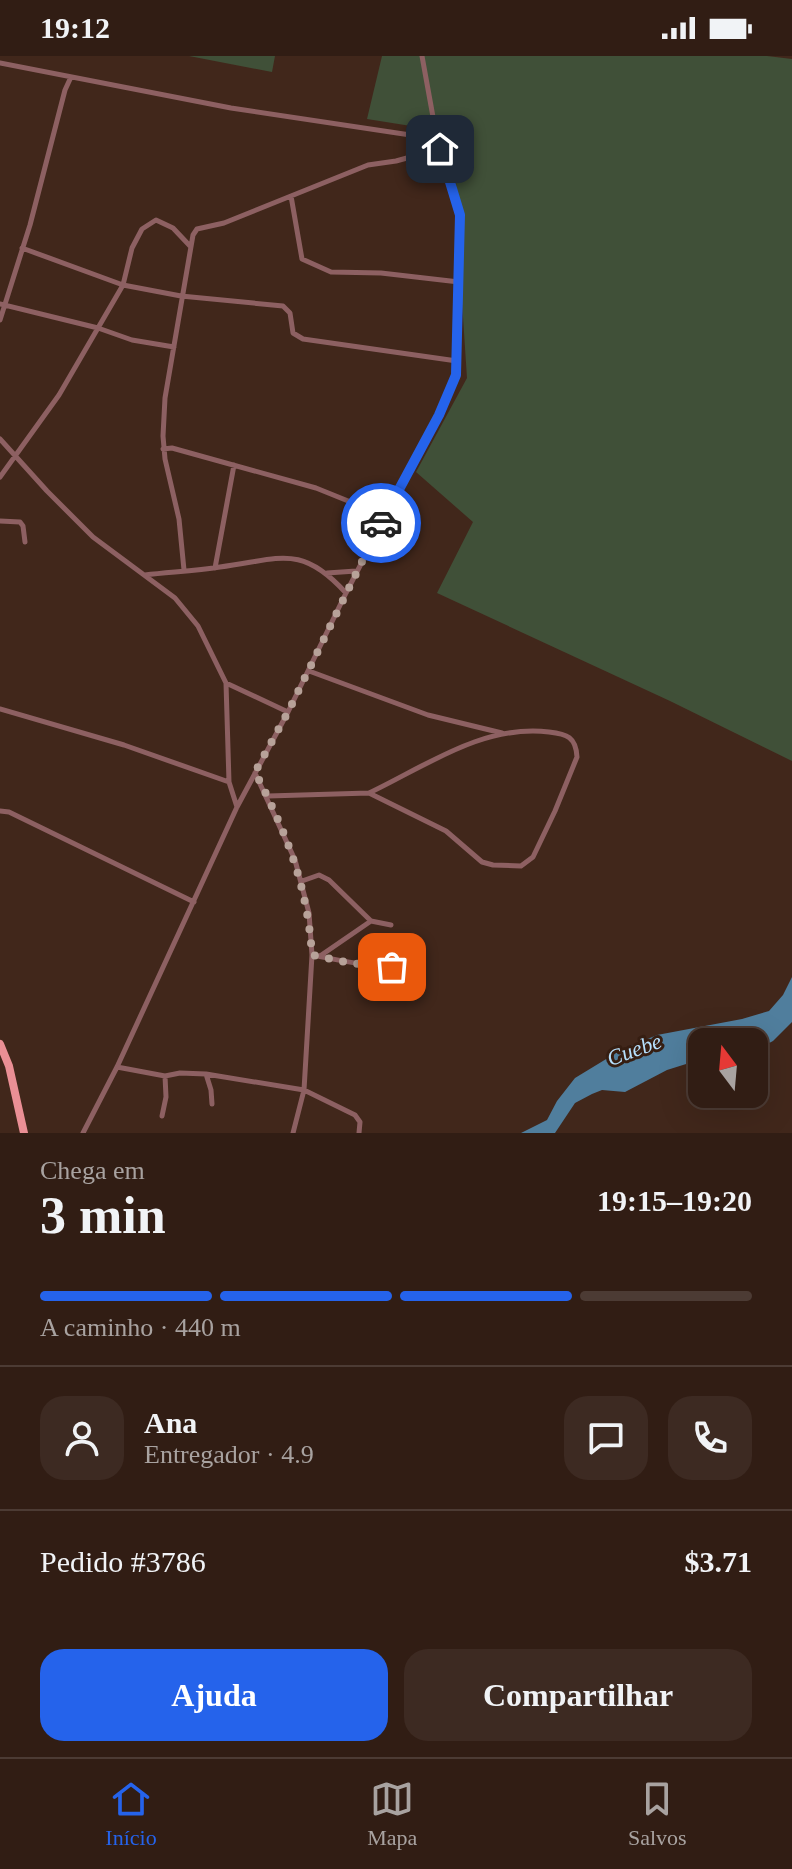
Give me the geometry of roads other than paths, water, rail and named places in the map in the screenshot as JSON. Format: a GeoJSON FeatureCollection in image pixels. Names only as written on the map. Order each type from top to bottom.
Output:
{"type":"FeatureCollection","features":[{"type":"Feature","properties":{"kind":"main road"},"geometry":{"type":"LineString","coordinates":[[0,1044],[24,1133]]}},
{"type":"Feature","properties":{"kind":"street"},"geometry":{"type":"LineString","coordinates":[[83,1133],[117,1067],[237,807],[450,392],[457,361],[460,215],[437,139],[422,56]]}},
{"type":"Feature","properties":{"kind":"street"},"geometry":{"type":"LineString","coordinates":[[0,63],[231,108],[437,139]]}},
{"type":"Feature","properties":{"kind":"street"},"geometry":{"type":"LineString","coordinates":[[59,75],[65,90]]}},
{"type":"Feature","properties":{"kind":"street"},"geometry":{"type":"LineString","coordinates":[[0,320],[71,77]]}},
{"type":"Feature","properties":{"kind":"street"},"geometry":{"type":"LineString","coordinates":[[184,570],[179,519],[163,449],[163,436],[165,398],[181,296],[197,229],[224,223],[368,165],[440,149]]}},
{"type":"Feature","properties":{"kind":"street"},"geometry":{"type":"LineString","coordinates":[[421,155],[444,167]]}},
{"type":"Feature","properties":{"kind":"street"},"geometry":{"type":"LineString","coordinates":[[291,196],[302,259],[331,272],[381,273],[459,282]]}},
{"type":"Feature","properties":{"kind":"street"},"geometry":{"type":"LineString","coordinates":[[0,477],[59,395],[123,285],[132,248],[142,229],[151,222],[166,222],[191,247]]}},
{"type":"Feature","properties":{"kind":"street"},"geometry":{"type":"LineString","coordinates":[[22,248],[123,285],[181,296],[283,306],[290,313],[293,333],[303,339],[457,361]]}},
{"type":"Feature","properties":{"kind":"street"},"geometry":{"type":"LineString","coordinates":[[3,304],[98,328],[132,340],[174,347]]}},
{"type":"Feature","properties":{"kind":"street"},"geometry":{"type":"LineString","coordinates":[[163,436],[172,448]]}},
{"type":"Feature","properties":{"kind":"street"},"geometry":{"type":"LineString","coordinates":[[0,439],[93,537],[175,598],[211,648],[226,683],[229,782],[237,807]]}},
{"type":"Feature","properties":{"kind":"street"},"geometry":{"type":"LineString","coordinates":[[163,449],[172,448],[316,488],[386,513]]}},
{"type":"Feature","properties":{"kind":"street"},"geometry":{"type":"LineString","coordinates":[[215,568],[234,465]]}},
{"type":"Feature","properties":{"kind":"street"},"geometry":{"type":"LineString","coordinates":[[363,507],[375,536]]}},
{"type":"Feature","properties":{"kind":"street"},"geometry":{"type":"LineString","coordinates":[[0,521],[20,522],[25,542]]}},
{"type":"Feature","properties":{"kind":"street"},"geometry":{"type":"LineString","coordinates":[[144,575],[215,568],[267,558],[292,558],[327,573],[346,593]]}},
{"type":"Feature","properties":{"kind":"street"},"geometry":{"type":"LineString","coordinates":[[327,573],[357,571]]}},
{"type":"Feature","properties":{"kind":"street"},"geometry":{"type":"LineString","coordinates":[[309,671],[428,715],[503,733]]}},
{"type":"Feature","properties":{"kind":"street"},"geometry":{"type":"LineString","coordinates":[[226,683],[288,712]]}},
{"type":"Feature","properties":{"kind":"street"},"geometry":{"type":"LineString","coordinates":[[0,709],[124,745],[229,782]]}},
{"type":"Feature","properties":{"kind":"street"},"geometry":{"type":"LineString","coordinates":[[268,796],[369,793],[443,753],[503,733],[532,730],[565,734],[571,737],[576,747],[577,757],[555,811],[527,864],[510,866],[482,862],[446,831],[369,793]]}},
{"type":"Feature","properties":{"kind":"street"},"geometry":{"type":"LineString","coordinates":[[255,772],[268,796],[302,881],[315,956],[304,1090],[293,1133]]}},
{"type":"Feature","properties":{"kind":"street"},"geometry":{"type":"LineString","coordinates":[[0,811],[9,812],[194,902]]}},
{"type":"Feature","properties":{"kind":"street"},"geometry":{"type":"LineString","coordinates":[[302,881],[319,875],[329,880],[371,921],[391,925]]}},
{"type":"Feature","properties":{"kind":"street"},"geometry":{"type":"LineString","coordinates":[[315,956],[371,921]]}},
{"type":"Feature","properties":{"kind":"street"},"geometry":{"type":"LineString","coordinates":[[315,956],[367,965],[410,965]]}},
{"type":"Feature","properties":{"kind":"street"},"geometry":{"type":"LineString","coordinates":[[117,1067],[165,1076],[206,1074],[304,1090],[359,1118],[359,1133]]}},
{"type":"Feature","properties":{"kind":"street"},"geometry":{"type":"LineString","coordinates":[[206,1074],[212,1104]]}},
{"type":"Feature","properties":{"kind":"street"},"geometry":{"type":"LineString","coordinates":[[162,1116],[166,1097],[165,1076]]}},
{"type":"Feature","properties":{"kind":"water"},"geometry":{"type":"Polygon","coordinates":[[[792,977],[792,1022],[768,1044],[768,1028],[694,1028],[769,1011],[783,995],[792,977]]]}},
{"type":"Feature","properties":{"kind":"water","name":"Cuebe"},"geometry":{"type":"Polygon","coordinates":[[[688,1029],[688,1063],[667,1070],[625,1092],[602,1090],[592,1094],[575,1103],[555,1133],[521,1133],[547,1120],[575,1078],[621,1050],[657,1035],[688,1029]]]}}]}
